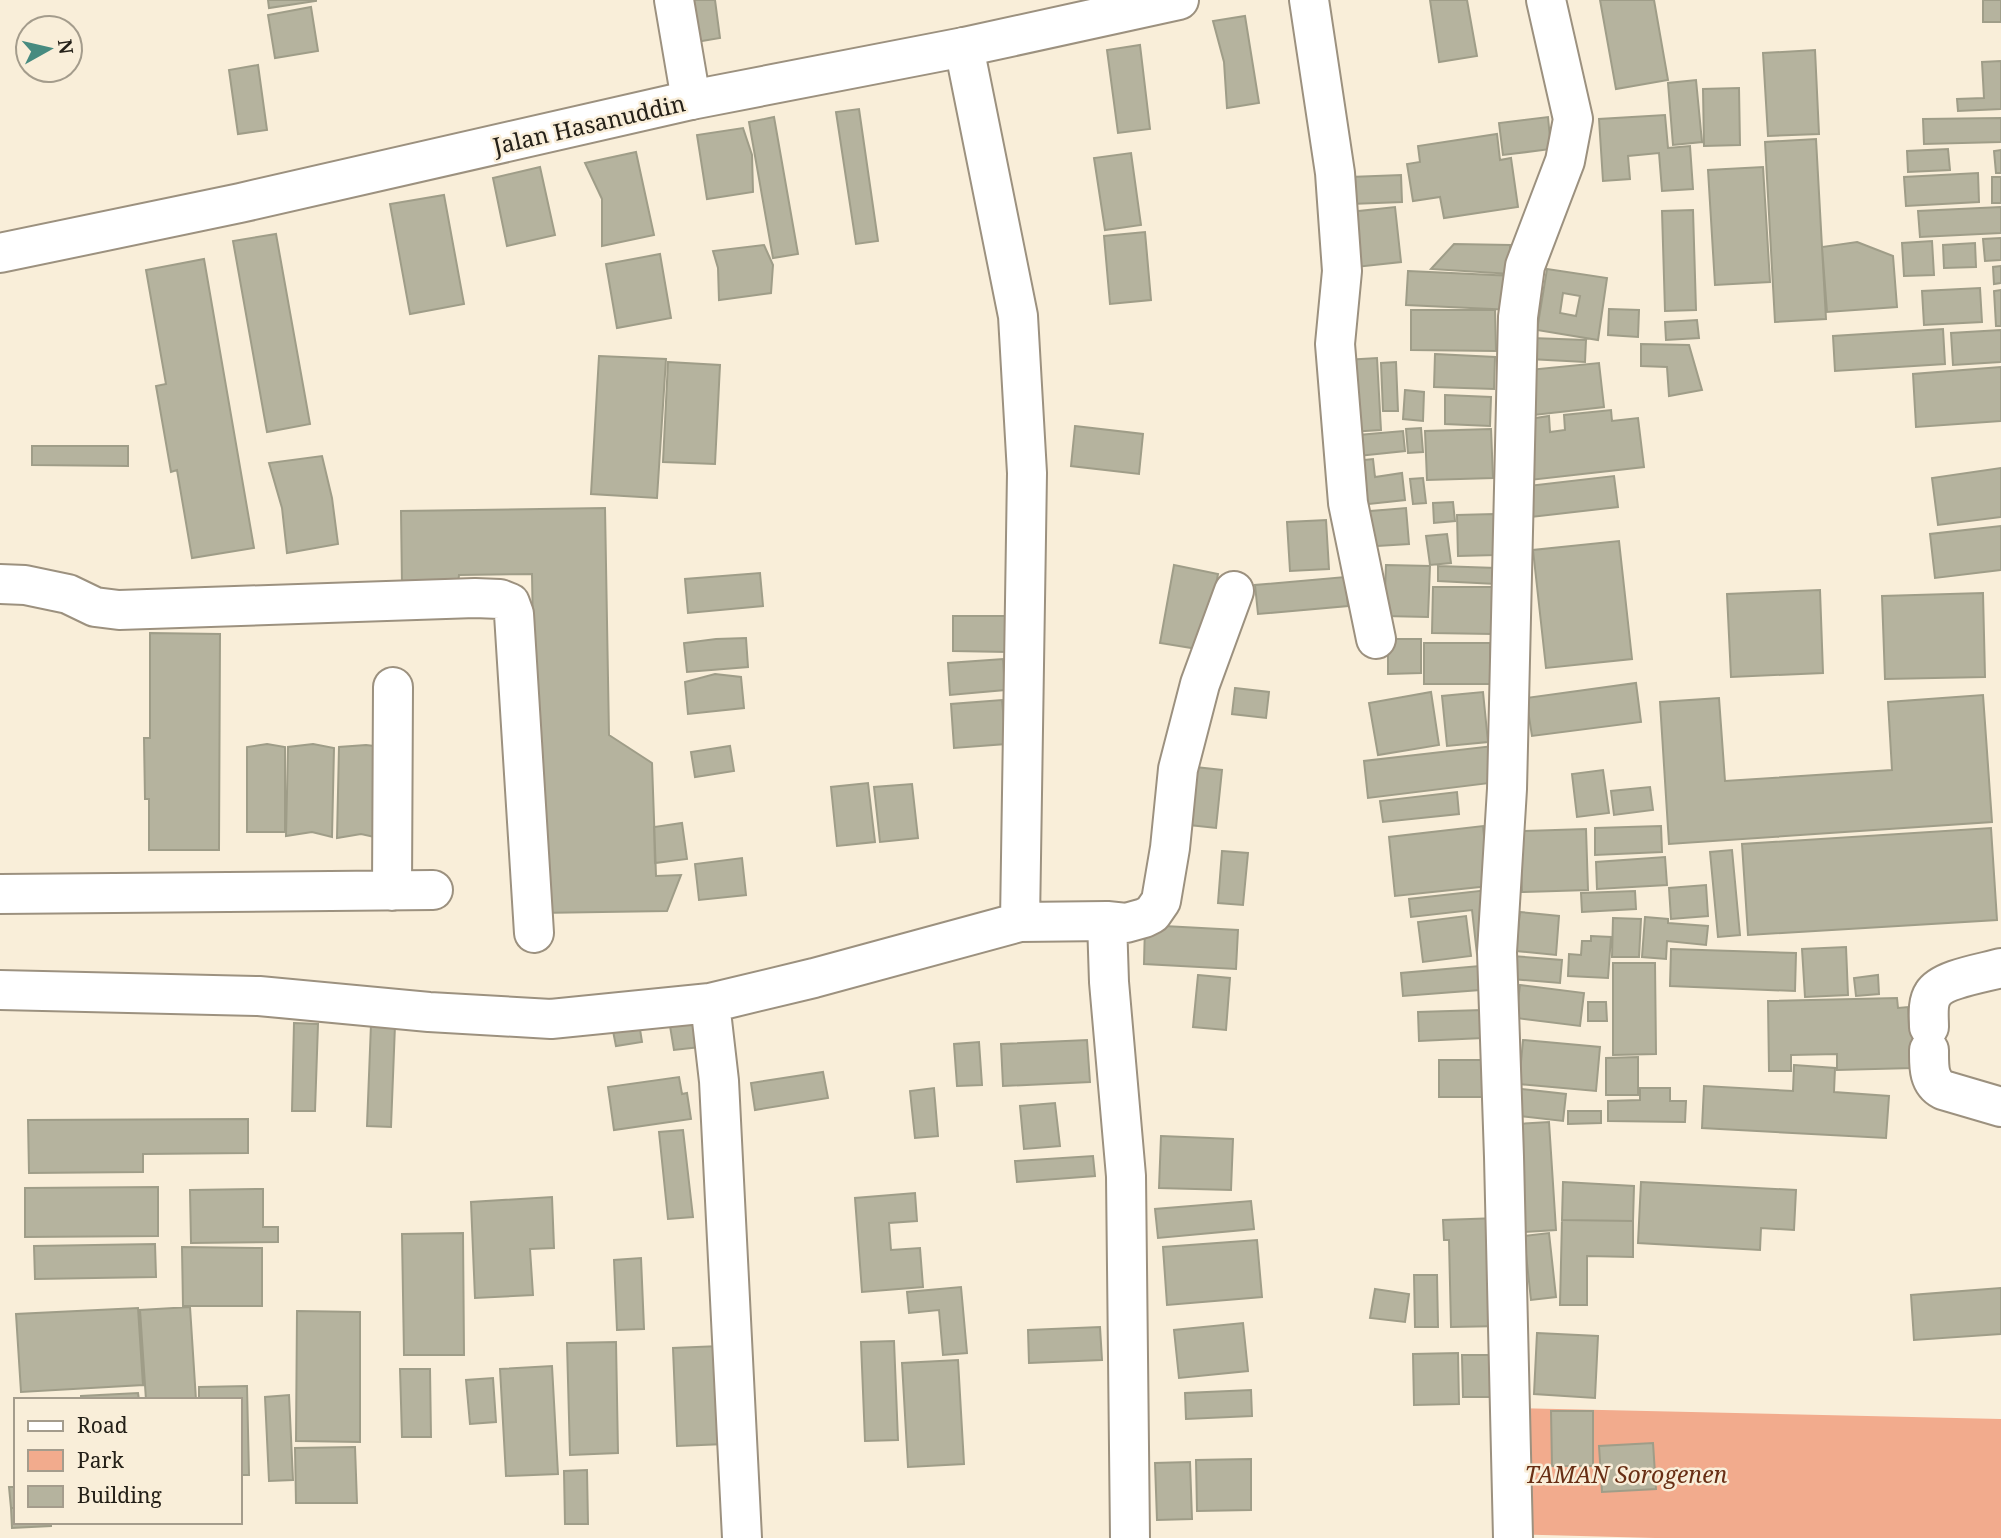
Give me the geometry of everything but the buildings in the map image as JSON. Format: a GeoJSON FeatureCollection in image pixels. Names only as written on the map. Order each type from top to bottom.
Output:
{"type":"FeatureCollection","features":[{"type":"Feature","properties":{"kind":"street"},"geometry":{"type":"LineString","coordinates":[[674,0],[691,100]]}},
{"type":"Feature","properties":{"kind":"street","name":"Jalan Hasanuddin"},"geometry":{"type":"LineString","coordinates":[[0,253],[254,200],[691,100],[964,47],[1179,0]]}},
{"type":"Feature","properties":{"kind":"street"},"geometry":{"type":"LineString","coordinates":[[1309,0],[1335,173],[1342,271],[1335,344],[1348,503],[1376,639]]}},
{"type":"Feature","properties":{"kind":"street"},"geometry":{"type":"LineString","coordinates":[[1513,1538],[1497,952],[1507,789],[1518,317],[1525,266],[1565,161],[1573,119],[1546,0]]}},
{"type":"Feature","properties":{"kind":"street"},"geometry":{"type":"LineString","coordinates":[[964,47],[1018,316],[1027,473],[1020,922]]}},
{"type":"Feature","properties":{"kind":"street"},"geometry":{"type":"LineString","coordinates":[[0,584],[25,585],[68,594],[95,607],[119,610],[475,598],[500,599],[510,603],[514,614],[534,933]]}},
{"type":"Feature","properties":{"kind":"street"},"geometry":{"type":"LineString","coordinates":[[0,990],[260,996],[429,1012],[551,1019],[710,1003],[827,975],[1020,922],[1126,923],[1144,918],[1152,914],[1161,901],[1170,848],[1178,769],[1200,684],[1234,591]]}},
{"type":"Feature","properties":{"kind":"street"},"geometry":{"type":"LineString","coordinates":[[392,891],[393,687]]}},
{"type":"Feature","properties":{"kind":"street"},"geometry":{"type":"LineString","coordinates":[[0,894],[433,890]]}},
{"type":"Feature","properties":{"kind":"street"},"geometry":{"type":"LineString","coordinates":[[1107,921],[1126,1176],[1130,1538]]}},
{"type":"Feature","properties":{"kind":"street"},"geometry":{"type":"LineString","coordinates":[[2001,968],[1942,985],[1932,994],[1929,1006],[1930,1073],[1934,1086],[2001,1107]]}},
{"type":"Feature","properties":{"kind":"street"},"geometry":{"type":"LineString","coordinates":[[710,1003],[719,1081],[742,1538]]}},
{"type":"Feature","properties":{"kind":"green space","name":"TAMAN Sorogenen"},"geometry":{"type":"Polygon","coordinates":[[[1512,1408],[2001,1419],[2001,1538],[1655,1538],[1510,1534],[1512,1408]]]}}]}
